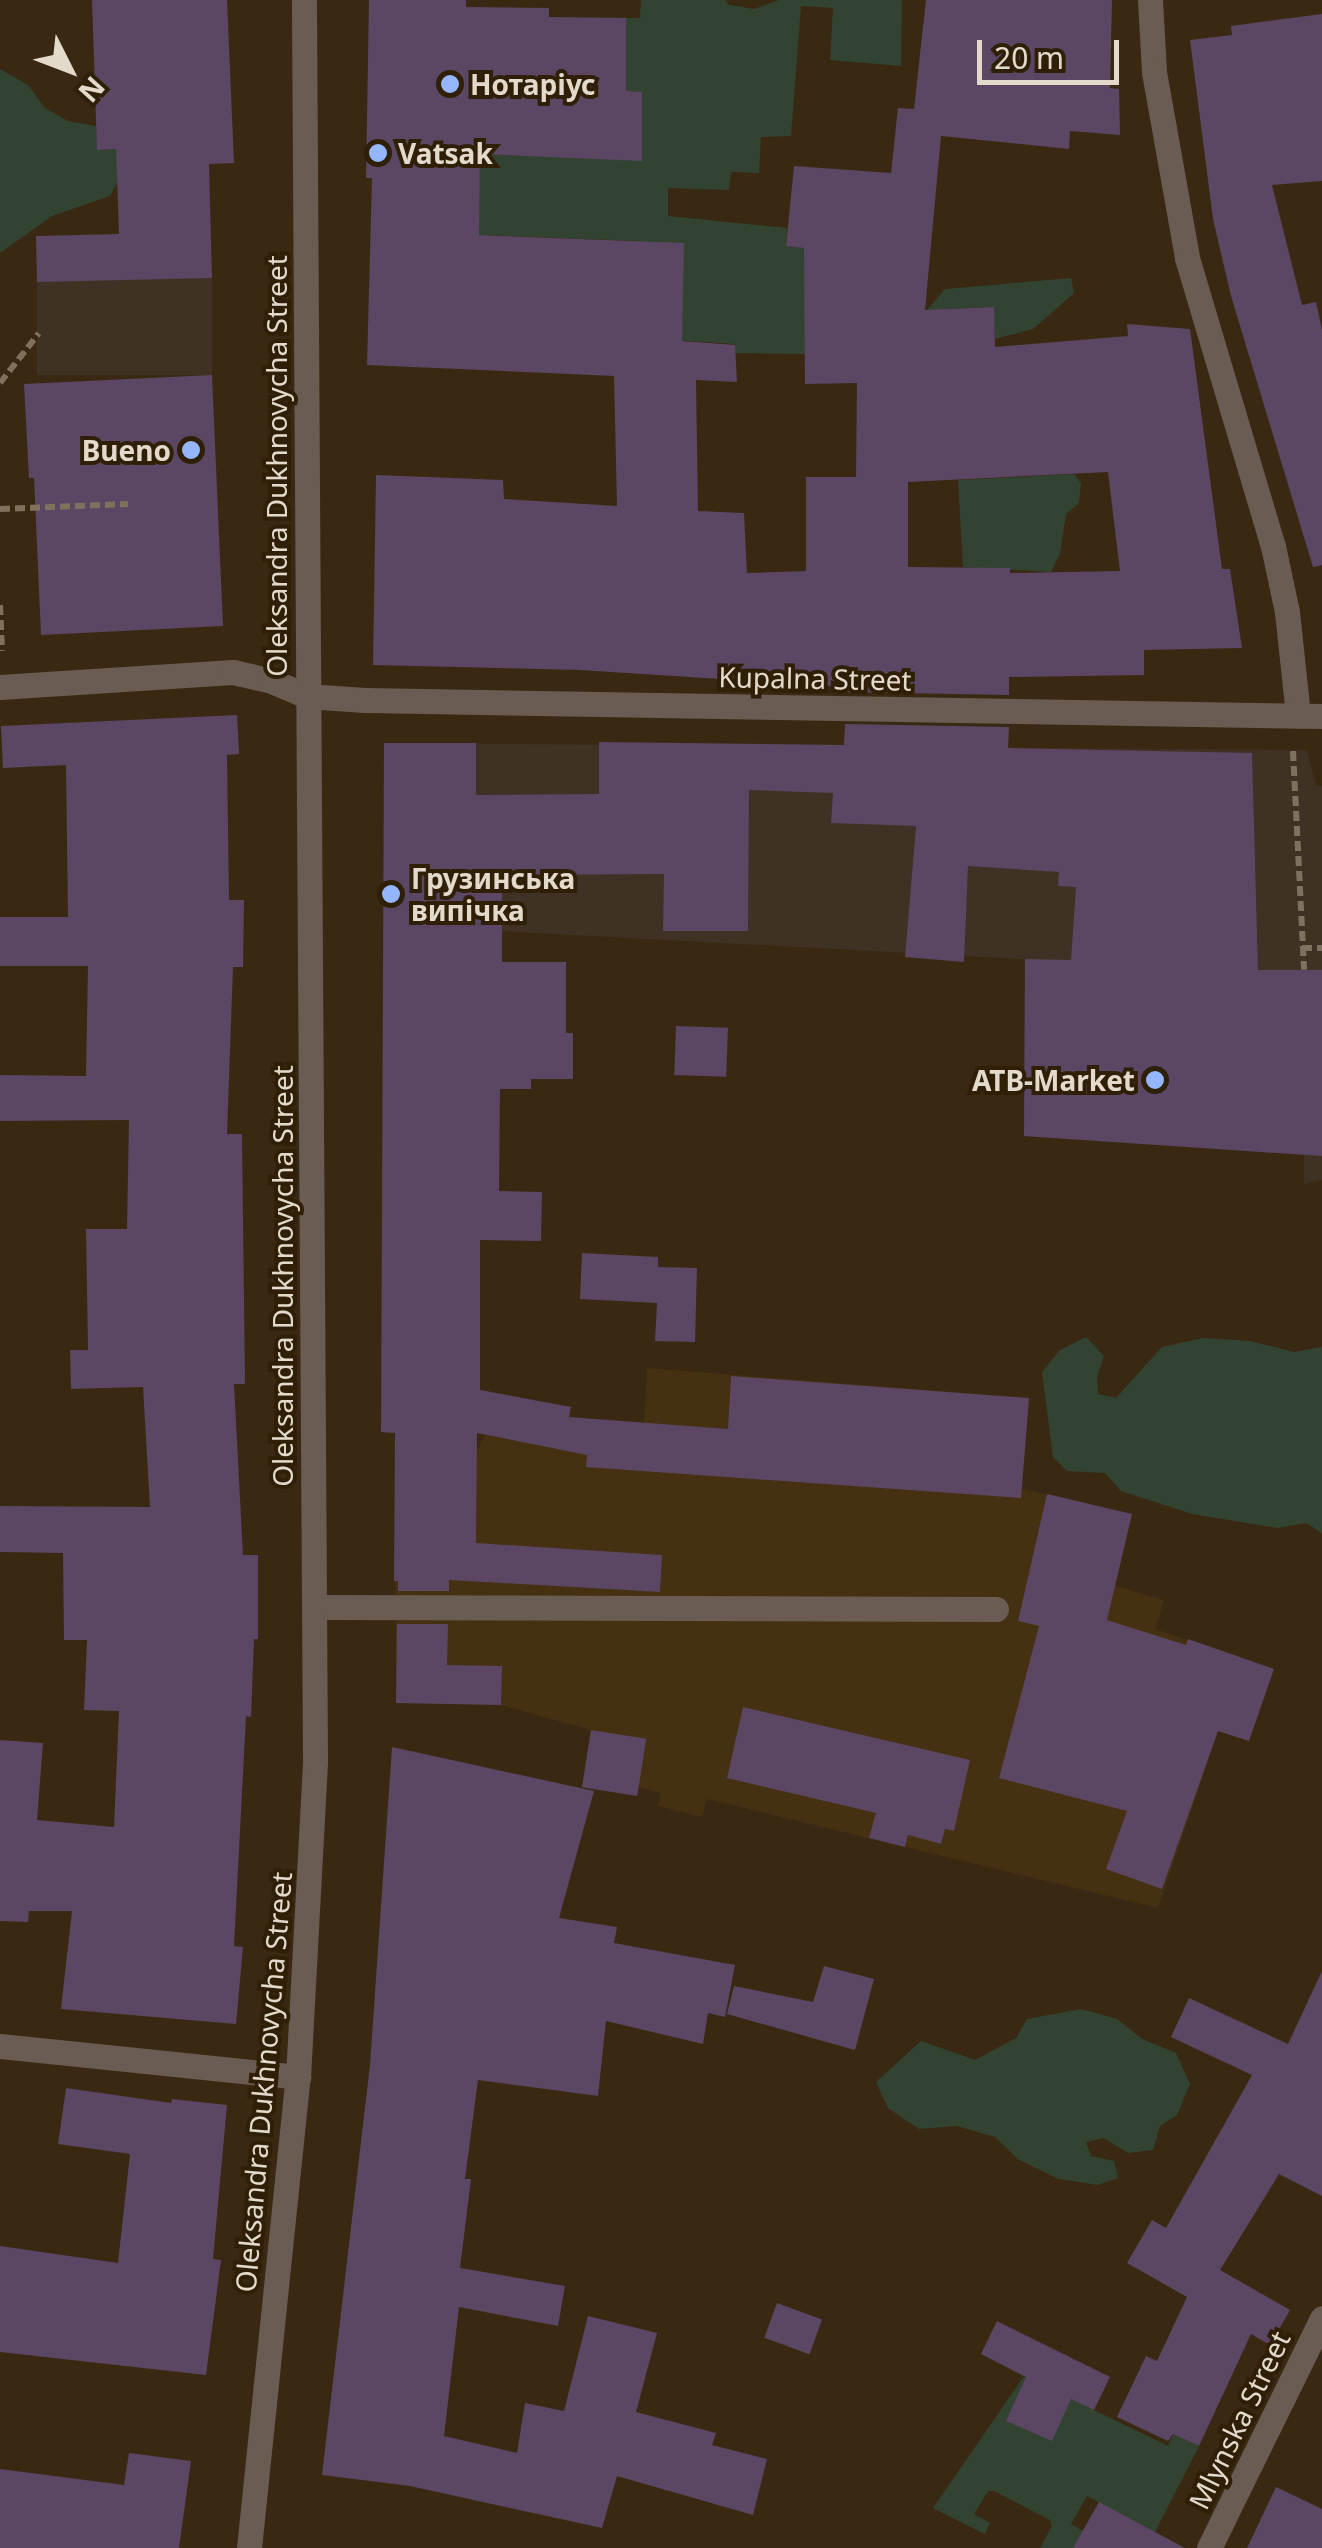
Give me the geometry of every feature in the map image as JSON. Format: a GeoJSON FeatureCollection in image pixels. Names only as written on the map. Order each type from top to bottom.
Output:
{"type":"FeatureCollection","features":[{"type":"Feature","properties":{"kind":"street","name":"Oleksandra Dukhnovycha Street"},"geometry":{"type":"LineString","coordinates":[[249,2548],[298,2077],[315,1778],[304,0]]}},
{"type":"Feature","properties":{"kind":"street"},"geometry":{"type":"LineString","coordinates":[[1150,0],[1154,72],[1187,258],[1273,546],[1310,716]]}},
{"type":"Feature","properties":{"kind":"street","name":"Kupalna Street"},"geometry":{"type":"LineString","coordinates":[[0,687],[233,672],[269,680],[307,696],[1310,716]]}},
{"type":"Feature","properties":{"kind":"street"},"geometry":{"type":"LineString","coordinates":[[314,1607],[996,1609]]}},
{"type":"Feature","properties":{"kind":"street"},"geometry":{"type":"LineString","coordinates":[[0,2046],[298,2077]]}},
{"type":"Feature","properties":{"kind":"street","name":"Mlynska Street"},"geometry":{"type":"LineString","coordinates":[[1209,2548],[1322,2318]]}},
{"type":"Feature","properties":{"kind":"path"},"geometry":{"type":"LineString","coordinates":[[0,382],[39,333]]}},
{"type":"Feature","properties":{"kind":"path"},"geometry":{"type":"LineString","coordinates":[[0,509],[128,504]]}},
{"type":"Feature","properties":{"kind":"path"},"geometry":{"type":"LineString","coordinates":[[0,605],[2,657]]}},
{"type":"Feature","properties":{"kind":"path"},"geometry":{"type":"LineString","coordinates":[[1293,750],[1304,970]]}},
{"type":"Feature","properties":{"kind":"path"},"geometry":{"type":"LineString","coordinates":[[1302,948],[1322,948]]}},
{"type":"Feature","properties":{"kind":"shaded area"},"geometry":{"type":"Polygon","coordinates":[[[37,278],[212,278],[212,375],[37,375],[37,278]]]}},
{"type":"Feature","properties":{"kind":"shaded area"},"geometry":{"type":"Polygon","coordinates":[[[384,743],[1307,750],[1316,786],[1322,786],[1322,1180],[1304,1184],[1304,1155],[1024,1136],[1025,959],[385,925],[384,743]]]}},
{"type":"Feature","properties":{"kind":"shaded area"},"geometry":{"type":"Polygon","coordinates":[[[647,1368],[1029,1398],[1022,1489],[1132,1514],[1115,1586],[1164,1600],[1155,1629],[1242,1658],[1238,1670],[1270,1681],[1249,1741],[1218,1731],[1158,1908],[707,1799],[702,1817],[658,1806],[661,1793],[637,1787],[591,1730],[501,1705],[396,1703],[395,1451],[477,1451],[485,1435],[562,1450],[644,1423],[647,1368]]]}},
{"type":"Feature","properties":{"kind":"green space"},"geometry":{"type":"Polygon","coordinates":[[[641,0],[725,0],[729,5],[754,9],[779,0],[902,0],[901,66],[830,60],[833,8],[801,6],[791,136],[761,137],[759,173],[731,172],[729,190],[668,188],[668,216],[787,228],[786,246],[821,249],[805,354],[735,353],[734,344],[517,329],[638,297],[640,241],[432,233],[472,180],[480,179],[480,154],[642,160],[642,92],[532,90],[626,53],[626,18],[640,18],[641,0]]]}},
{"type":"Feature","properties":{"kind":"green space"},"geometry":{"type":"Polygon","coordinates":[[[0,69],[28,85],[45,108],[68,121],[96,126],[98,150],[116,149],[118,181],[110,196],[52,216],[0,253],[0,69]]]}},
{"type":"Feature","properties":{"kind":"green space"},"geometry":{"type":"Polygon","coordinates":[[[1071,278],[1074,293],[1033,329],[995,339],[993,307],[949,309],[907,333],[945,289],[1071,278]]]}},
{"type":"Feature","properties":{"kind":"green space"},"geometry":{"type":"Polygon","coordinates":[[[1074,474],[1081,483],[1079,503],[1066,514],[1060,554],[1051,572],[963,567],[958,480],[1074,474]]]}},
{"type":"Feature","properties":{"kind":"green space"},"geometry":{"type":"Polygon","coordinates":[[[1086,1337],[1104,1356],[1097,1377],[1098,1394],[1116,1398],[1162,1347],[1203,1338],[1250,1341],[1294,1352],[1322,1347],[1322,1533],[1306,1523],[1278,1528],[1192,1514],[1121,1491],[1105,1473],[1067,1471],[1053,1457],[1042,1372],[1060,1350],[1086,1337]]]}},
{"type":"Feature","properties":{"kind":"green space"},"geometry":{"type":"Polygon","coordinates":[[[1081,2009],[1117,2019],[1142,2039],[1176,2053],[1190,2084],[1177,2115],[1160,2126],[1153,2150],[1128,2153],[1104,2138],[1086,2142],[1091,2156],[1114,2161],[1118,2178],[1098,2185],[1059,2179],[1019,2160],[995,2137],[957,2126],[919,2129],[888,2108],[876,2082],[921,2041],[975,2060],[1016,2038],[1027,2019],[1081,2009]]]}},
{"type":"Feature","properties":{"kind":"green space"},"geometry":{"type":"Polygon","coordinates":[[[1024,2376],[1168,2446],[1173,2434],[1199,2446],[1155,2532],[1087,2496],[1071,2524],[1083,2531],[1073,2548],[1040,2548],[1052,2526],[1050,2520],[994,2491],[988,2491],[974,2514],[990,2523],[985,2534],[933,2508],[1024,2376]]]}},
{"type":"Feature","properties":{"kind":"building"},"geometry":{"type":"Polygon","coordinates":[[[92,0],[227,0],[234,163],[209,164],[212,278],[37,282],[36,236],[119,234],[116,149],[97,150],[92,0]]]}},
{"type":"Feature","properties":{"kind":"building"},"geometry":{"type":"Polygon","coordinates":[[[369,0],[466,0],[466,7],[549,8],[549,17],[626,18],[626,91],[642,92],[642,161],[480,154],[479,235],[684,243],[682,341],[735,345],[737,382],[696,380],[698,511],[744,513],[747,573],[806,571],[806,477],[856,477],[857,383],[805,384],[804,248],[786,246],[794,166],[891,173],[898,108],[914,109],[926,0],[1112,0],[1110,88],[1119,89],[1120,135],[1070,131],[1069,149],[941,136],[925,310],[994,307],[995,347],[1128,336],[1127,324],[1190,329],[1222,569],[1230,569],[1242,648],[1144,650],[1144,675],[1009,677],[1009,695],[846,692],[846,687],[580,670],[373,665],[376,475],[503,480],[504,499],[617,506],[614,376],[367,365],[372,178],[366,178],[369,0]],[[1108,472],[908,482],[908,567],[1010,568],[1010,573],[1120,571],[1108,472]]]}},
{"type":"Feature","properties":{"kind":"building"},"geometry":{"type":"Polygon","coordinates":[[[1322,14],[1322,181],[1272,185],[1302,305],[1316,302],[1322,330],[1322,565],[1313,567],[1231,296],[1213,219],[1190,40],[1232,35],[1231,26],[1322,14]]]}},
{"type":"Feature","properties":{"kind":"building"},"geometry":{"type":"Polygon","coordinates":[[[212,375],[223,626],[41,635],[34,478],[29,478],[24,384],[212,375]]]}},
{"type":"Feature","properties":{"kind":"building"},"geometry":{"type":"Polygon","coordinates":[[[237,715],[239,754],[227,755],[229,900],[244,900],[243,967],[233,967],[227,1134],[242,1134],[245,1384],[234,1384],[243,1555],[258,1555],[258,1639],[254,1639],[251,1717],[246,1716],[234,1946],[243,1947],[236,2024],[61,2009],[72,1911],[29,1911],[28,1922],[0,1921],[0,1740],[43,1743],[37,1820],[114,1827],[119,1711],[84,1710],[87,1640],[64,1640],[63,1553],[0,1552],[0,1506],[150,1507],[143,1387],[71,1389],[70,1350],[88,1350],[86,1229],[127,1229],[129,1120],[0,1121],[0,1075],[86,1076],[88,966],[0,966],[0,917],[68,917],[66,765],[3,768],[1,726],[237,715]]]}},
{"type":"Feature","properties":{"kind":"building"},"geometry":{"type":"Polygon","coordinates":[[[845,724],[1009,727],[1008,748],[1252,753],[1258,970],[1322,970],[1322,1156],[1024,1136],[1025,959],[1071,960],[1076,887],[1058,886],[1059,872],[968,866],[964,962],[905,957],[916,826],[831,823],[833,793],[749,790],[748,931],[663,931],[664,874],[502,875],[502,962],[566,962],[566,1033],[573,1033],[573,1079],[531,1079],[531,1089],[500,1089],[499,1191],[542,1192],[541,1241],[480,1240],[480,1390],[571,1407],[569,1417],[728,1429],[731,1376],[1029,1398],[1021,1498],[586,1467],[587,1455],[477,1433],[476,1543],[662,1555],[660,1592],[449,1580],[449,1591],[398,1591],[398,1581],[394,1581],[395,1433],[381,1432],[384,743],[476,743],[476,795],[599,794],[599,742],[844,745],[845,724]]]}},
{"type":"Feature","properties":{"kind":"building"},"geometry":{"type":"Polygon","coordinates":[[[676,1026],[728,1028],[726,1077],[674,1075],[676,1026]]]}},
{"type":"Feature","properties":{"kind":"building"},"geometry":{"type":"Polygon","coordinates":[[[582,1253],[658,1257],[658,1267],[697,1268],[695,1342],[655,1341],[657,1303],[580,1299],[582,1253]]]}},
{"type":"Feature","properties":{"kind":"building"},"geometry":{"type":"Polygon","coordinates":[[[1047,1494],[1132,1514],[1107,1620],[1186,1645],[1188,1639],[1274,1669],[1249,1741],[1218,1731],[1162,1889],[1106,1869],[1127,1811],[999,1778],[1039,1626],[1018,1621],[1047,1494]]]}},
{"type":"Feature","properties":{"kind":"building"},"geometry":{"type":"Polygon","coordinates":[[[397,1624],[448,1624],[447,1665],[502,1666],[501,1705],[396,1703],[397,1624]]]}},
{"type":"Feature","properties":{"kind":"building"},"geometry":{"type":"Polygon","coordinates":[[[743,1707],[970,1760],[954,1831],[945,1829],[941,1844],[908,1835],[905,1847],[869,1838],[876,1813],[727,1778],[743,1707]]]}},
{"type":"Feature","properties":{"kind":"building"},"geometry":{"type":"Polygon","coordinates":[[[591,1730],[646,1739],[637,1796],[582,1787],[591,1730]]]}},
{"type":"Feature","properties":{"kind":"building"},"geometry":{"type":"Polygon","coordinates":[[[392,1747],[594,1791],[559,1918],[617,1927],[614,1943],[735,1965],[725,2017],[708,2013],[703,2044],[606,2021],[598,2096],[478,2080],[465,2179],[471,2179],[460,2268],[565,2286],[558,2326],[459,2307],[444,2436],[517,2453],[525,2403],[564,2411],[588,2316],[657,2333],[636,2412],[716,2433],[712,2445],[767,2459],[753,2515],[617,2476],[602,2528],[410,2486],[322,2475],[370,2065],[392,1747]]]}},
{"type":"Feature","properties":{"kind":"building"},"geometry":{"type":"Polygon","coordinates":[[[824,1966],[874,1979],[855,2050],[727,2014],[734,1986],[813,2002],[824,1966]]]}},
{"type":"Feature","properties":{"kind":"building"},"geometry":{"type":"Polygon","coordinates":[[[1322,1971],[1322,2196],[1279,2174],[1220,2270],[1290,2310],[1270,2345],[1251,2334],[1199,2446],[1173,2434],[1168,2441],[1117,2417],[1146,2356],[1157,2361],[1187,2297],[1127,2263],[1152,2220],[1166,2228],[1252,2075],[1171,2037],[1189,1998],[1288,2044],[1322,1971]]]}},
{"type":"Feature","properties":{"kind":"building"},"geometry":{"type":"Polygon","coordinates":[[[66,2088],[171,2103],[172,2099],[227,2105],[213,2259],[221,2260],[206,2375],[0,2352],[0,2246],[118,2263],[130,2154],[58,2144],[66,2088]]]}},
{"type":"Feature","properties":{"kind":"building"},"geometry":{"type":"Polygon","coordinates":[[[777,2303],[822,2319],[809,2354],[764,2338],[777,2303]]]}},
{"type":"Feature","properties":{"kind":"building"},"geometry":{"type":"Polygon","coordinates":[[[997,2321],[1110,2377],[1094,2410],[1071,2399],[1052,2441],[1006,2421],[1026,2377],[981,2354],[997,2321]]]}},
{"type":"Feature","properties":{"kind":"building"},"geometry":{"type":"Polygon","coordinates":[[[129,2453],[191,2461],[179,2548],[0,2548],[0,2469],[124,2485],[129,2453]]]}},
{"type":"Feature","properties":{"kind":"building"},"geometry":{"type":"Polygon","coordinates":[[[1276,2487],[1322,2509],[1322,2548],[1247,2548],[1276,2487]]]}},
{"type":"Feature","properties":{"kind":"building"},"geometry":{"type":"Polygon","coordinates":[[[1099,2502],[1185,2548],[1073,2548],[1099,2502]]]}},
{"type":"Feature","properties":{"kind":"place","name":"Нотаріус"},"geometry":{"type":"Point","coordinates":[450,84]}},
{"type":"Feature","properties":{"kind":"place","name":"Vatsak"},"geometry":{"type":"Point","coordinates":[378,153]}},
{"type":"Feature","properties":{"kind":"place","name":"Bueno"},"geometry":{"type":"Point","coordinates":[191,450]}},
{"type":"Feature","properties":{"kind":"place","name":"Грузинська випічка"},"geometry":{"type":"Point","coordinates":[391,894]}},
{"type":"Feature","properties":{"kind":"place","name":"ATB-Market"},"geometry":{"type":"Point","coordinates":[1155,1080]}}]}
